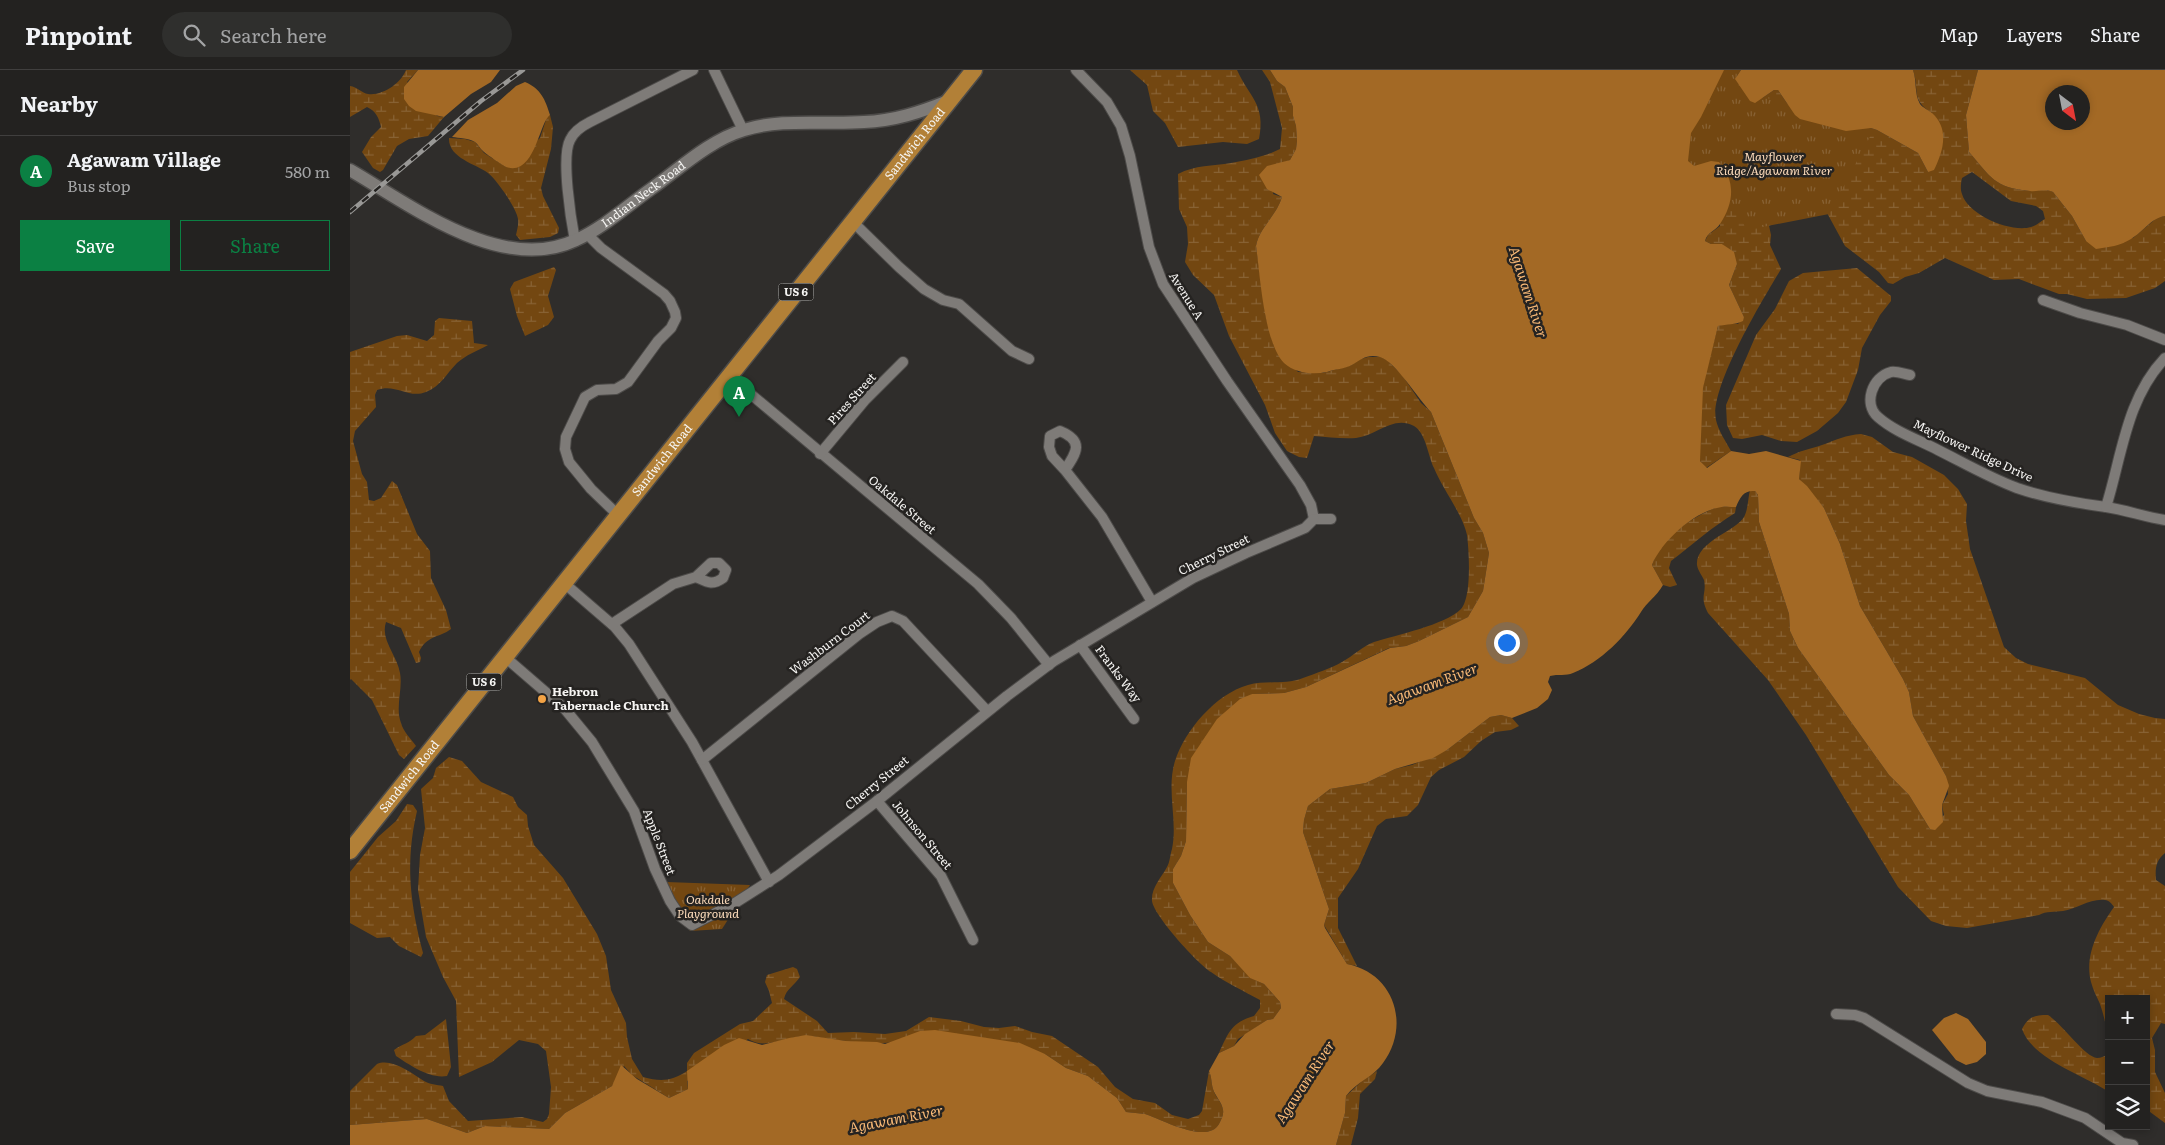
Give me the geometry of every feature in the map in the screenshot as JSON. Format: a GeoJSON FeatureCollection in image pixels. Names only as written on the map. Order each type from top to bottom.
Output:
{"type":"FeatureCollection","features":[{"type":"Feature","properties":{"kind":"main road","name":"Sandwich Road"},"geometry":{"type":"LineString","coordinates":[[350,851],[974,70]]}},
{"type":"Feature","properties":{"kind":"street"},"geometry":{"type":"LineString","coordinates":[[575,241],[567,161],[568,144],[572,136],[590,122],[693,70]]}},
{"type":"Feature","properties":{"kind":"street"},"geometry":{"type":"LineString","coordinates":[[714,70],[743,130]]}},
{"type":"Feature","properties":{"kind":"street","name":"Avenue A"},"geometry":{"type":"LineString","coordinates":[[1076,70],[1107,102],[1121,126],[1130,156],[1149,247],[1163,284],[1227,382],[1302,490],[1314,511],[1314,518]]}},
{"type":"Feature","properties":{"kind":"street","name":"Indian Neck Road"},"geometry":{"type":"LineString","coordinates":[[350,170],[443,224],[490,242],[530,250],[575,241],[700,154],[743,130],[781,124],[886,120],[910,116],[948,101]]}},
{"type":"Feature","properties":{"kind":"street"},"geometry":{"type":"LineString","coordinates":[[853,222],[924,289],[942,300],[959,304],[1012,350],[1029,359]]}},
{"type":"Feature","properties":{"kind":"street"},"geometry":{"type":"LineString","coordinates":[[587,234],[600,248],[664,294],[670,301],[676,315],[671,328],[654,346],[628,382],[616,389],[597,390],[584,397],[566,437],[565,449],[569,462],[591,489],[618,515]]}},
{"type":"Feature","properties":{"kind":"street"},"geometry":{"type":"LineString","coordinates":[[2043,300],[2080,313],[2127,325],[2165,340]]}},
{"type":"Feature","properties":{"kind":"street"},"geometry":{"type":"LineString","coordinates":[[2106,507],[2134,408],[2151,376],[2165,358]]}},
{"type":"Feature","properties":{"kind":"street","name":"Pires Street"},"geometry":{"type":"LineString","coordinates":[[820,454],[865,400],[903,362]]}},
{"type":"Feature","properties":{"kind":"street","name":"Mayflower Ridge Drive"},"geometry":{"type":"LineString","coordinates":[[1910,375],[1892,372],[1881,378],[1874,386],[1870,398],[1871,406],[1883,421],[2015,487],[2066,501],[2106,507],[2147,518],[2165,520]]}},
{"type":"Feature","properties":{"kind":"street","name":"Oakdale Street"},"geometry":{"type":"LineString","coordinates":[[729,376],[820,454],[978,584],[1016,624],[1049,665]]}},
{"type":"Feature","properties":{"kind":"street"},"geometry":{"type":"LineString","coordinates":[[1065,470],[1102,517],[1152,602]]}},
{"type":"Feature","properties":{"kind":"street"},"geometry":{"type":"LineString","coordinates":[[1314,518],[1332,519]]}},
{"type":"Feature","properties":{"kind":"street","name":"Cherry Street"},"geometry":{"type":"LineString","coordinates":[[769,882],[876,801],[988,711],[1049,665],[1152,602],[1216,566],[1305,528],[1314,518]]}},
{"type":"Feature","properties":{"kind":"street"},"geometry":{"type":"LineString","coordinates":[[612,624],[673,584],[696,577]]}},
{"type":"Feature","properties":{"kind":"street"},"geometry":{"type":"LineString","coordinates":[[564,583],[612,624],[630,644],[702,760],[769,882]]}},
{"type":"Feature","properties":{"kind":"street","name":"Washburn Court"},"geometry":{"type":"LineString","coordinates":[[702,760],[868,628],[892,616],[903,620],[988,711]]}},
{"type":"Feature","properties":{"kind":"street","name":"Franks Way"},"geometry":{"type":"LineString","coordinates":[[1080,645],[1134,719]]}},
{"type":"Feature","properties":{"kind":"street","name":"Apple Street"},"geometry":{"type":"LineString","coordinates":[[505,657],[556,701],[592,742],[634,811],[662,885],[683,919],[689,924],[694,924],[769,882]]}},
{"type":"Feature","properties":{"kind":"street","name":"Johnson Street"},"geometry":{"type":"LineString","coordinates":[[876,801],[941,876],[973,940]]}},
{"type":"Feature","properties":{"kind":"street"},"geometry":{"type":"LineString","coordinates":[[1836,1014],[1855,1015],[1864,1018],[1968,1083],[1987,1090],[2042,1102],[2085,1118],[2122,1143],[2133,1145]]}},
{"type":"Feature","properties":{"kind":"green space"},"geometry":{"type":"Polygon","coordinates":[[[406,70],[418,70],[407,82],[437,116],[444,117],[428,136],[409,139],[397,146],[380,172],[373,168],[362,152],[371,137],[381,127],[377,115],[367,107],[350,117],[350,86],[368,94],[380,93],[396,84],[406,70]]]}},
{"type":"Feature","properties":{"kind":"green space"},"geometry":{"type":"Polygon","coordinates":[[[1130,70],[1237,70],[1258,109],[1261,127],[1259,139],[1247,144],[1223,142],[1178,147],[1165,123],[1153,111],[1147,85],[1130,70]]]}},
{"type":"Feature","properties":{"kind":"green space"},"geometry":{"type":"Polygon","coordinates":[[[1262,70],[1270,70],[1277,81],[1285,87],[1293,107],[1297,141],[1296,149],[1290,160],[1279,164],[1273,194],[1282,197],[1280,204],[1261,233],[1256,246],[1266,318],[1274,346],[1298,372],[1323,373],[1352,365],[1358,360],[1368,357],[1381,357],[1387,360],[1402,375],[1421,403],[1431,412],[1474,518],[1483,533],[1489,553],[1483,591],[1468,617],[1419,641],[1406,646],[1389,648],[1306,687],[1284,693],[1252,694],[1187,782],[1186,841],[1181,856],[1173,869],[1173,883],[1190,915],[1208,942],[1230,956],[1251,978],[1264,984],[1280,1002],[1281,1008],[1273,1019],[1267,1020],[1238,1039],[1234,1046],[1219,1053],[1232,1029],[1247,1018],[1254,1016],[1260,1008],[1260,1000],[1223,980],[1205,967],[1168,928],[1152,901],[1155,887],[1168,865],[1172,849],[1174,827],[1173,772],[1175,761],[1186,737],[1213,705],[1224,696],[1236,690],[1248,685],[1303,678],[1346,660],[1374,642],[1432,625],[1454,615],[1461,609],[1464,603],[1469,573],[1468,542],[1465,527],[1438,476],[1424,439],[1418,429],[1406,423],[1399,423],[1356,438],[1314,436],[1307,458],[1299,457],[1287,451],[1275,433],[1265,405],[1229,336],[1214,295],[1193,275],[1185,262],[1188,244],[1187,227],[1179,209],[1178,174],[1197,167],[1256,158],[1280,149],[1282,128],[1270,82],[1262,70]]]}},
{"type":"Feature","properties":{"kind":"green space","name":"Mayflower Ridge/Agawam River"},"geometry":{"type":"Polygon","coordinates":[[[1689,70],[1737,70],[1736,85],[1741,95],[1780,100],[1822,123],[1866,126],[1873,131],[1829,214],[1747,230],[1729,201],[1665,143],[1689,70]]]}},
{"type":"Feature","properties":{"kind":"green space"},"geometry":{"type":"Polygon","coordinates":[[[1724,70],[1741,70],[1735,79],[1755,103],[1774,90],[1778,90],[1795,115],[1846,131],[1871,128],[1877,130],[1918,153],[1928,172],[1932,113],[1918,99],[1913,70],[1978,70],[1966,115],[1969,152],[1989,175],[1994,180],[2008,187],[2030,191],[2045,190],[2053,192],[2072,216],[2086,241],[2133,238],[2158,217],[2165,216],[2165,281],[2155,288],[2126,298],[2087,299],[2059,294],[2019,279],[1994,280],[1945,258],[1919,273],[1905,277],[1893,284],[1888,283],[1879,272],[1845,246],[1814,189],[1768,221],[1771,235],[1770,245],[1781,269],[1739,344],[1721,387],[1716,406],[1716,420],[1720,432],[1731,451],[1706,468],[1700,461],[1699,424],[1701,396],[1708,364],[1718,326],[1729,323],[1738,324],[1744,317],[1729,285],[1737,264],[1722,244],[1711,244],[1705,241],[1708,235],[1720,226],[1724,70]],[[1972,172],[1962,178],[1961,190],[1966,202],[1972,209],[1991,221],[2002,225],[2023,228],[2033,226],[2045,219],[2043,211],[2036,206],[2011,201],[1972,172]]]}},
{"type":"Feature","properties":{"kind":"green space"},"geometry":{"type":"Polygon","coordinates":[[[550,115],[553,127],[551,149],[541,188],[559,228],[558,233],[550,237],[520,240],[516,235],[517,214],[506,195],[488,173],[464,160],[453,151],[449,138],[475,142],[484,153],[506,167],[540,138],[547,117],[550,115]]]}},
{"type":"Feature","properties":{"kind":"green space"},"geometry":{"type":"Polygon","coordinates":[[[554,267],[556,270],[548,296],[554,317],[548,325],[525,336],[517,316],[510,289],[514,282],[554,267]]]}},
{"type":"Feature","properties":{"kind":"green space"},"geometry":{"type":"Polygon","coordinates":[[[1857,268],[1891,296],[1891,301],[1880,315],[1862,348],[1858,370],[1846,402],[1838,413],[1817,431],[1797,442],[1781,441],[1762,435],[1742,439],[1733,438],[1727,425],[1726,405],[1756,335],[1775,309],[1789,281],[1803,273],[1857,268]]]}},
{"type":"Feature","properties":{"kind":"green space"},"geometry":{"type":"Polygon","coordinates":[[[439,318],[472,321],[474,343],[488,345],[460,360],[440,383],[426,392],[413,394],[390,388],[377,390],[375,395],[376,407],[355,431],[353,441],[362,474],[367,482],[369,500],[374,501],[381,498],[392,481],[397,485],[417,534],[430,551],[431,578],[446,610],[451,629],[426,642],[419,652],[420,662],[416,663],[401,628],[386,622],[385,635],[400,673],[399,717],[403,729],[416,746],[404,759],[399,755],[372,700],[350,680],[350,352],[397,336],[407,335],[427,341],[434,335],[435,321],[439,318]]]}},
{"type":"Feature","properties":{"kind":"green space"},"geometry":{"type":"Polygon","coordinates":[[[1861,434],[1872,437],[1893,452],[1912,457],[1944,475],[1958,489],[1967,504],[1966,521],[1970,549],[2004,647],[2016,658],[2028,664],[2085,678],[2118,705],[2139,714],[2165,719],[2165,853],[2158,861],[2156,880],[2165,886],[2165,1024],[2161,1023],[2152,1038],[2155,1050],[2155,1072],[2165,1093],[2165,1123],[2150,1112],[2150,995],[2105,995],[2105,1023],[2091,982],[2089,972],[2091,952],[2098,933],[2114,907],[2111,903],[2106,900],[2094,901],[2068,910],[2048,912],[1967,928],[1946,926],[1931,921],[1898,887],[1806,735],[1768,680],[1708,613],[1705,607],[1704,580],[1697,565],[1698,557],[1709,543],[1740,522],[1745,514],[1750,490],[1755,491],[1758,495],[1759,522],[1789,614],[1790,631],[1798,648],[1889,775],[1909,795],[1930,829],[1944,815],[1942,805],[1948,794],[1946,776],[1913,716],[1909,692],[1903,679],[1860,606],[1840,544],[1824,508],[1799,479],[1800,460],[1788,457],[1851,435],[1861,434]]]}},
{"type":"Feature","properties":{"kind":"green space"},"geometry":{"type":"Polygon","coordinates":[[[1718,507],[1736,507],[1735,513],[1671,561],[1669,568],[1677,585],[1670,587],[1663,585],[1652,565],[1663,546],[1670,537],[1688,522],[1718,507]]]}},
{"type":"Feature","properties":{"kind":"green space"},"geometry":{"type":"Polygon","coordinates":[[[1501,715],[1512,718],[1519,726],[1511,730],[1495,732],[1481,741],[1464,757],[1439,770],[1431,777],[1418,805],[1407,816],[1386,819],[1377,826],[1358,869],[1338,898],[1338,928],[1357,966],[1347,964],[1324,925],[1329,909],[1303,832],[1308,806],[1330,789],[1366,783],[1395,769],[1412,765],[1447,750],[1490,717],[1501,715]]]}},
{"type":"Feature","properties":{"kind":"green space"},"geometry":{"type":"Polygon","coordinates":[[[449,757],[462,761],[481,782],[513,797],[518,807],[527,815],[528,826],[534,845],[563,878],[597,934],[606,956],[611,990],[626,1023],[632,1059],[643,1077],[666,1080],[687,1071],[687,1063],[694,1053],[740,1024],[753,1021],[772,1003],[765,982],[767,975],[793,967],[797,969],[800,977],[788,990],[784,999],[817,1021],[828,1033],[885,1034],[906,1031],[929,1017],[961,1021],[984,1027],[1015,1026],[1052,1036],[1098,1067],[1115,1087],[1133,1099],[1155,1103],[1172,1115],[1188,1119],[1199,1115],[1202,1111],[1209,1071],[1212,1087],[1222,1107],[1223,1114],[1219,1124],[1213,1130],[1205,1132],[1195,1131],[1172,1125],[1145,1114],[1126,1112],[1117,1098],[1088,1076],[1066,1068],[1045,1054],[897,1041],[881,1043],[861,1042],[806,1036],[768,1043],[755,1042],[748,1039],[687,1081],[688,1089],[669,1098],[632,1075],[624,1066],[612,1086],[565,1113],[549,1129],[485,1126],[467,1133],[427,1119],[350,1125],[350,1091],[377,1064],[383,1063],[395,1065],[426,1082],[443,1086],[449,1101],[468,1121],[522,1117],[543,1122],[549,1114],[551,1087],[546,1051],[538,1044],[519,1040],[492,1062],[459,1077],[456,1001],[443,977],[426,937],[418,890],[420,855],[425,828],[421,789],[433,778],[436,768],[449,757]]]}},
{"type":"Feature","properties":{"kind":"green space"},"geometry":{"type":"Polygon","coordinates":[[[407,804],[413,805],[417,811],[413,830],[410,865],[412,900],[423,953],[421,957],[399,946],[390,937],[377,938],[350,923],[350,872],[378,837],[396,821],[407,804]]]}},
{"type":"Feature","properties":{"kind":"green space","name":"Oakdale Playground"},"geometry":{"type":"Polygon","coordinates":[[[666,882],[750,885],[722,929],[690,931],[666,882]]]}},
{"type":"Feature","properties":{"kind":"green space"},"geometry":{"type":"Polygon","coordinates":[[[2048,1015],[2086,1052],[2097,1058],[2105,1056],[2105,1090],[2047,1058],[2036,1049],[2022,1029],[2027,1021],[2036,1016],[2048,1015]]]}},
{"type":"Feature","properties":{"kind":"green space"},"geometry":{"type":"Polygon","coordinates":[[[446,1019],[451,1067],[447,1076],[427,1073],[396,1056],[394,1050],[416,1036],[425,1035],[446,1019]]]}},
{"type":"Feature","properties":{"kind":"green space"},"geometry":{"type":"Polygon","coordinates":[[[1377,1071],[1375,1079],[1360,1094],[1358,1118],[1351,1145],[1336,1145],[1345,1113],[1346,1096],[1377,1071]]]}},
{"type":"Feature","properties":{"kind":"water"},"geometry":{"type":"Polygon","coordinates":[[[418,70],[500,70],[491,82],[471,94],[444,117],[416,111],[404,99],[404,87],[418,70]]]}},
{"type":"Feature","properties":{"kind":"water","name":"Agawam River"},"geometry":{"type":"Polygon","coordinates":[[[1270,70],[1724,70],[1691,133],[1688,161],[1694,166],[1711,161],[1719,162],[1728,177],[1731,192],[1728,208],[1720,224],[1705,241],[1711,244],[1722,244],[1734,252],[1737,264],[1729,285],[1744,317],[1743,321],[1718,326],[1703,388],[1700,461],[1707,468],[1731,451],[1749,454],[1766,451],[1801,461],[1799,479],[1824,508],[1840,544],[1860,606],[1903,679],[1909,692],[1913,716],[1946,776],[1949,786],[1942,805],[1943,822],[1935,830],[1930,829],[1909,795],[1889,775],[1798,648],[1790,631],[1789,614],[1759,522],[1758,495],[1755,491],[1751,491],[1743,495],[1736,507],[1722,507],[1708,511],[1688,522],[1670,538],[1656,556],[1652,565],[1663,585],[1657,593],[1643,608],[1620,639],[1603,655],[1573,673],[1550,676],[1548,682],[1552,690],[1548,699],[1537,708],[1512,718],[1501,715],[1490,717],[1447,750],[1433,758],[1395,769],[1366,783],[1330,789],[1308,806],[1303,832],[1329,909],[1324,925],[1325,928],[1347,964],[1363,969],[1376,978],[1386,989],[1393,1003],[1396,1017],[1396,1033],[1383,1063],[1346,1096],[1345,1113],[1336,1145],[350,1145],[350,1125],[427,1119],[467,1133],[485,1126],[549,1129],[565,1113],[612,1086],[621,1065],[637,1079],[669,1098],[688,1089],[687,1071],[724,1045],[739,1038],[762,1045],[806,1035],[885,1044],[920,1031],[935,1030],[1020,1043],[1045,1054],[1066,1068],[1088,1076],[1117,1098],[1126,1112],[1145,1114],[1172,1125],[1195,1131],[1205,1132],[1213,1130],[1219,1124],[1223,1116],[1223,1110],[1213,1089],[1209,1071],[1219,1053],[1234,1046],[1245,1034],[1267,1020],[1273,1019],[1281,1008],[1280,1002],[1264,984],[1250,978],[1230,956],[1208,942],[1190,915],[1173,883],[1173,869],[1181,856],[1186,841],[1187,782],[1191,758],[1217,719],[1240,699],[1252,694],[1284,693],[1306,687],[1390,648],[1406,646],[1419,641],[1468,617],[1483,591],[1489,553],[1483,533],[1474,518],[1431,412],[1393,366],[1380,357],[1372,356],[1346,367],[1327,372],[1310,373],[1298,371],[1288,366],[1277,353],[1267,325],[1256,246],[1261,233],[1280,204],[1282,197],[1267,189],[1259,175],[1267,166],[1290,160],[1296,149],[1297,141],[1293,107],[1285,87],[1277,81],[1270,70]]]}},
{"type":"Feature","properties":{"kind":"water"},"geometry":{"type":"Polygon","coordinates":[[[1741,70],[1913,70],[1918,100],[1921,105],[1938,119],[1943,133],[1942,148],[1934,170],[1928,172],[1918,153],[1877,130],[1871,128],[1846,131],[1800,119],[1795,115],[1778,90],[1774,90],[1755,103],[1750,101],[1735,79],[1741,70]]]}},
{"type":"Feature","properties":{"kind":"water"},"geometry":{"type":"Polygon","coordinates":[[[1978,70],[2165,70],[2165,216],[2155,219],[2127,241],[2114,246],[2096,249],[2086,241],[2072,216],[2053,192],[2048,190],[2030,191],[2001,184],[1989,175],[1969,152],[1966,115],[1978,70]]]}},
{"type":"Feature","properties":{"kind":"water"},"geometry":{"type":"Polygon","coordinates":[[[525,82],[539,91],[550,115],[530,157],[524,164],[516,168],[506,167],[481,149],[475,142],[452,137],[468,120],[497,103],[516,86],[525,82]]]}},
{"type":"Feature","properties":{"kind":"water"},"geometry":{"type":"Polygon","coordinates":[[[1956,1013],[1968,1019],[1986,1042],[1986,1054],[1977,1062],[1966,1065],[1956,1060],[1932,1030],[1944,1018],[1956,1013]]]}},
{"type":"Feature","properties":{"kind":"railway"},"geometry":{"type":"LineString","coordinates":[[350,212],[481,101],[523,70]]}},
{"type":"Feature","properties":{"kind":"place","name":"Agawam Village"},"geometry":{"type":"Point","coordinates":[739,417]}},
{"type":"Feature","properties":{"kind":"place","name":"Hebron Tabernacle Church"},"geometry":{"type":"Point","coordinates":[542,699]}}]}
